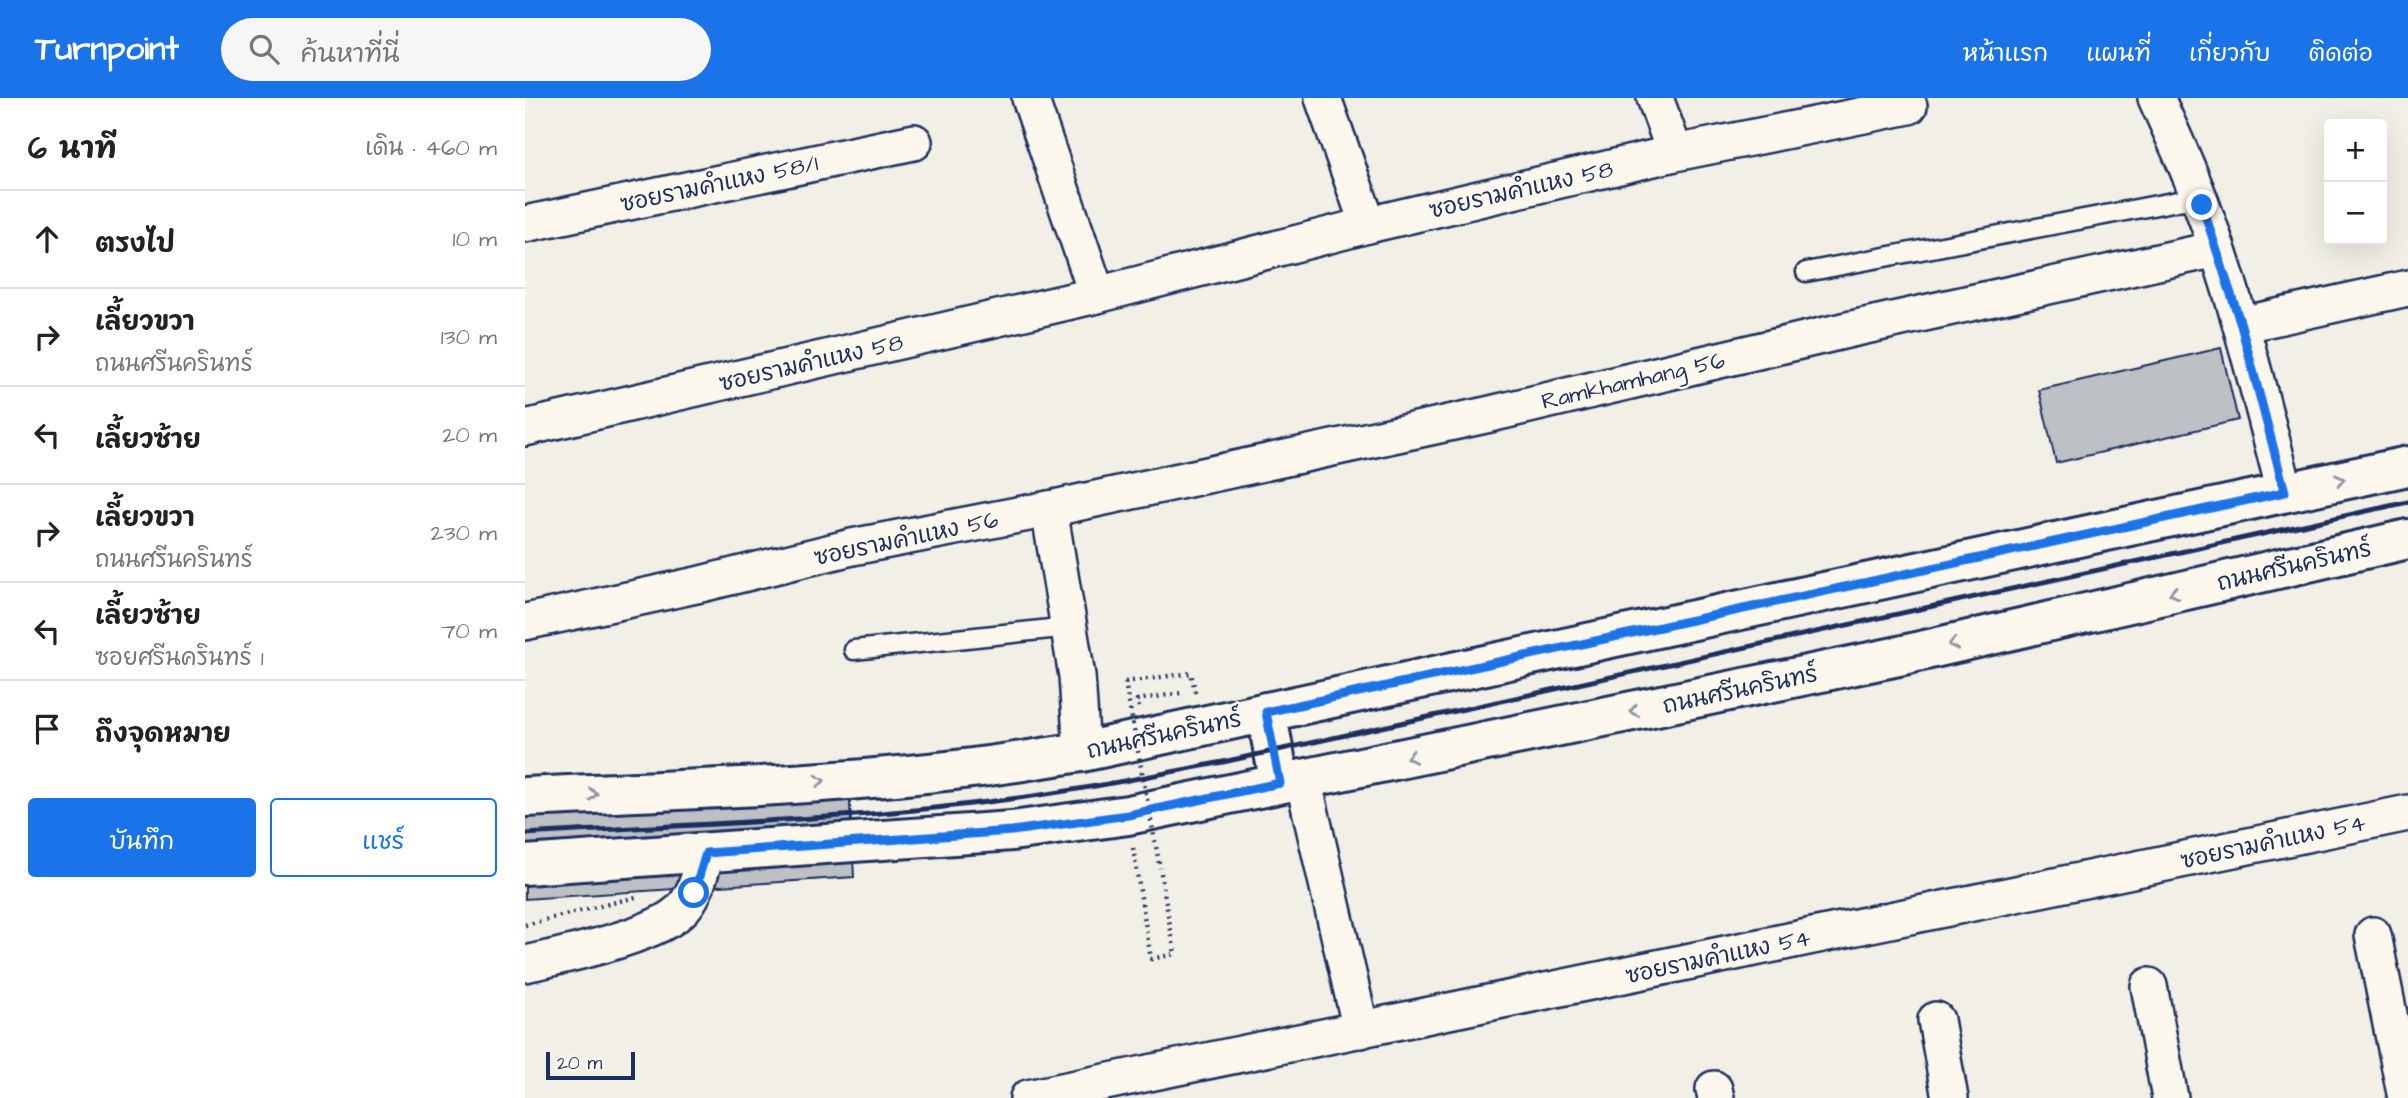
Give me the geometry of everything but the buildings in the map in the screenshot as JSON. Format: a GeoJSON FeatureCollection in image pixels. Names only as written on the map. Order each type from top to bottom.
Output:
{"type":"FeatureCollection","features":[{"type":"Feature","properties":{"kind":"main road","name":"ถนนศรีนครินทร์"},"geometry":{"type":"LineString","coordinates":[[525,797],[764,786],[870,778],[971,768],[1083,752],[2408,466]]}},
{"type":"Feature","properties":{"kind":"main road","name":"ถนนศรีนครินทร์"},"geometry":{"type":"LineString","coordinates":[[525,865],[1012,831],[1128,815],[1899,656],[2408,539]]}},
{"type":"Feature","properties":{"kind":"main road"},"geometry":{"type":"LineString","coordinates":[[1266,712],[1292,781]]}},
{"type":"Feature","properties":{"kind":"street"},"geometry":{"type":"LineString","coordinates":[[1030,98],[1097,295]]}},
{"type":"Feature","properties":{"kind":"street"},"geometry":{"type":"LineString","coordinates":[[1323,98],[1368,225]]}},
{"type":"Feature","properties":{"kind":"street"},"geometry":{"type":"LineString","coordinates":[[1655,98],[1675,153]]}},
{"type":"Feature","properties":{"kind":"street"},"geometry":{"type":"LineString","coordinates":[[2156,98],[2199,197],[2217,249],[2241,325],[2285,492]]}},
{"type":"Feature","properties":{"kind":"street","name":"ซอยรามคำแหง 58"},"geometry":{"type":"LineString","coordinates":[[525,428],[1097,295],[1368,225],[1675,153],[1909,106]]}},
{"type":"Feature","properties":{"kind":"street","name":"ซอยรามคำแหง 58/1"},"geometry":{"type":"LineString","coordinates":[[525,224],[914,142]]}},
{"type":"Feature","properties":{"kind":"street","name":"Ramkhamhang 56"},"geometry":{"type":"LineString","coordinates":[[1049,509],[1486,415],[1847,330],[2217,249]]}},
{"type":"Feature","properties":{"kind":"street"},"geometry":{"type":"LineString","coordinates":[[2241,325],[2408,288]]}},
{"type":"Feature","properties":{"kind":"street"},"geometry":{"type":"LineString","coordinates":[[1049,509],[1077,676],[1083,752]]}},
{"type":"Feature","properties":{"kind":"street","name":"ซอยรามคำแหง 56"},"geometry":{"type":"LineString","coordinates":[[525,622],[701,584],[852,547],[1049,509]]}},
{"type":"Feature","properties":{"kind":"street"},"geometry":{"type":"LineString","coordinates":[[1292,781],[1361,1030]]}},
{"type":"Feature","properties":{"kind":"street","name":"ซอยรามคำแหง 54"},"geometry":{"type":"LineString","coordinates":[[1028,1098],[2408,813]]}},
{"type":"Feature","properties":{"kind":"street"},"geometry":{"type":"LineString","coordinates":[[525,964],[617,940],[654,927],[679,912],[694,893],[706,853]]}},
{"type":"Feature","properties":{"kind":"street"},"geometry":{"type":"LineString","coordinates":[[2373,935],[2406,1098]]}},
{"type":"Feature","properties":{"kind":"street"},"geometry":{"type":"LineString","coordinates":[[2149,986],[2170,1098]]}},
{"type":"Feature","properties":{"kind":"street"},"geometry":{"type":"LineString","coordinates":[[1936,1020],[1950,1098]]}},
{"type":"Feature","properties":{"kind":"lane"},"geometry":{"type":"LineString","coordinates":[[1806,272],[2199,197]]}},
{"type":"Feature","properties":{"kind":"lane"},"geometry":{"type":"LineString","coordinates":[[854,650],[1069,627]]}},
{"type":"Feature","properties":{"kind":"path"},"geometry":{"type":"LineString","coordinates":[[1128,815],[1151,959],[1175,954],[1125,682],[1191,673],[1195,691],[1137,700]]}},
{"type":"Feature","properties":{"kind":"path"},"geometry":{"type":"LineString","coordinates":[[525,925],[648,894]]}},
{"type":"Feature","properties":{"kind":"railway"},"geometry":{"type":"LineString","coordinates":[[525,834],[884,813],[1003,800],[1113,783],[1223,762],[2408,502]]}},
{"type":"Feature","properties":{"kind":"route"},"geometry":{"type":"LineString","coordinates":[[694,893],[706,853],[1012,831],[1128,815],[1280,783],[1266,712],[2285,492],[2241,325],[2202,205]]}}]}
